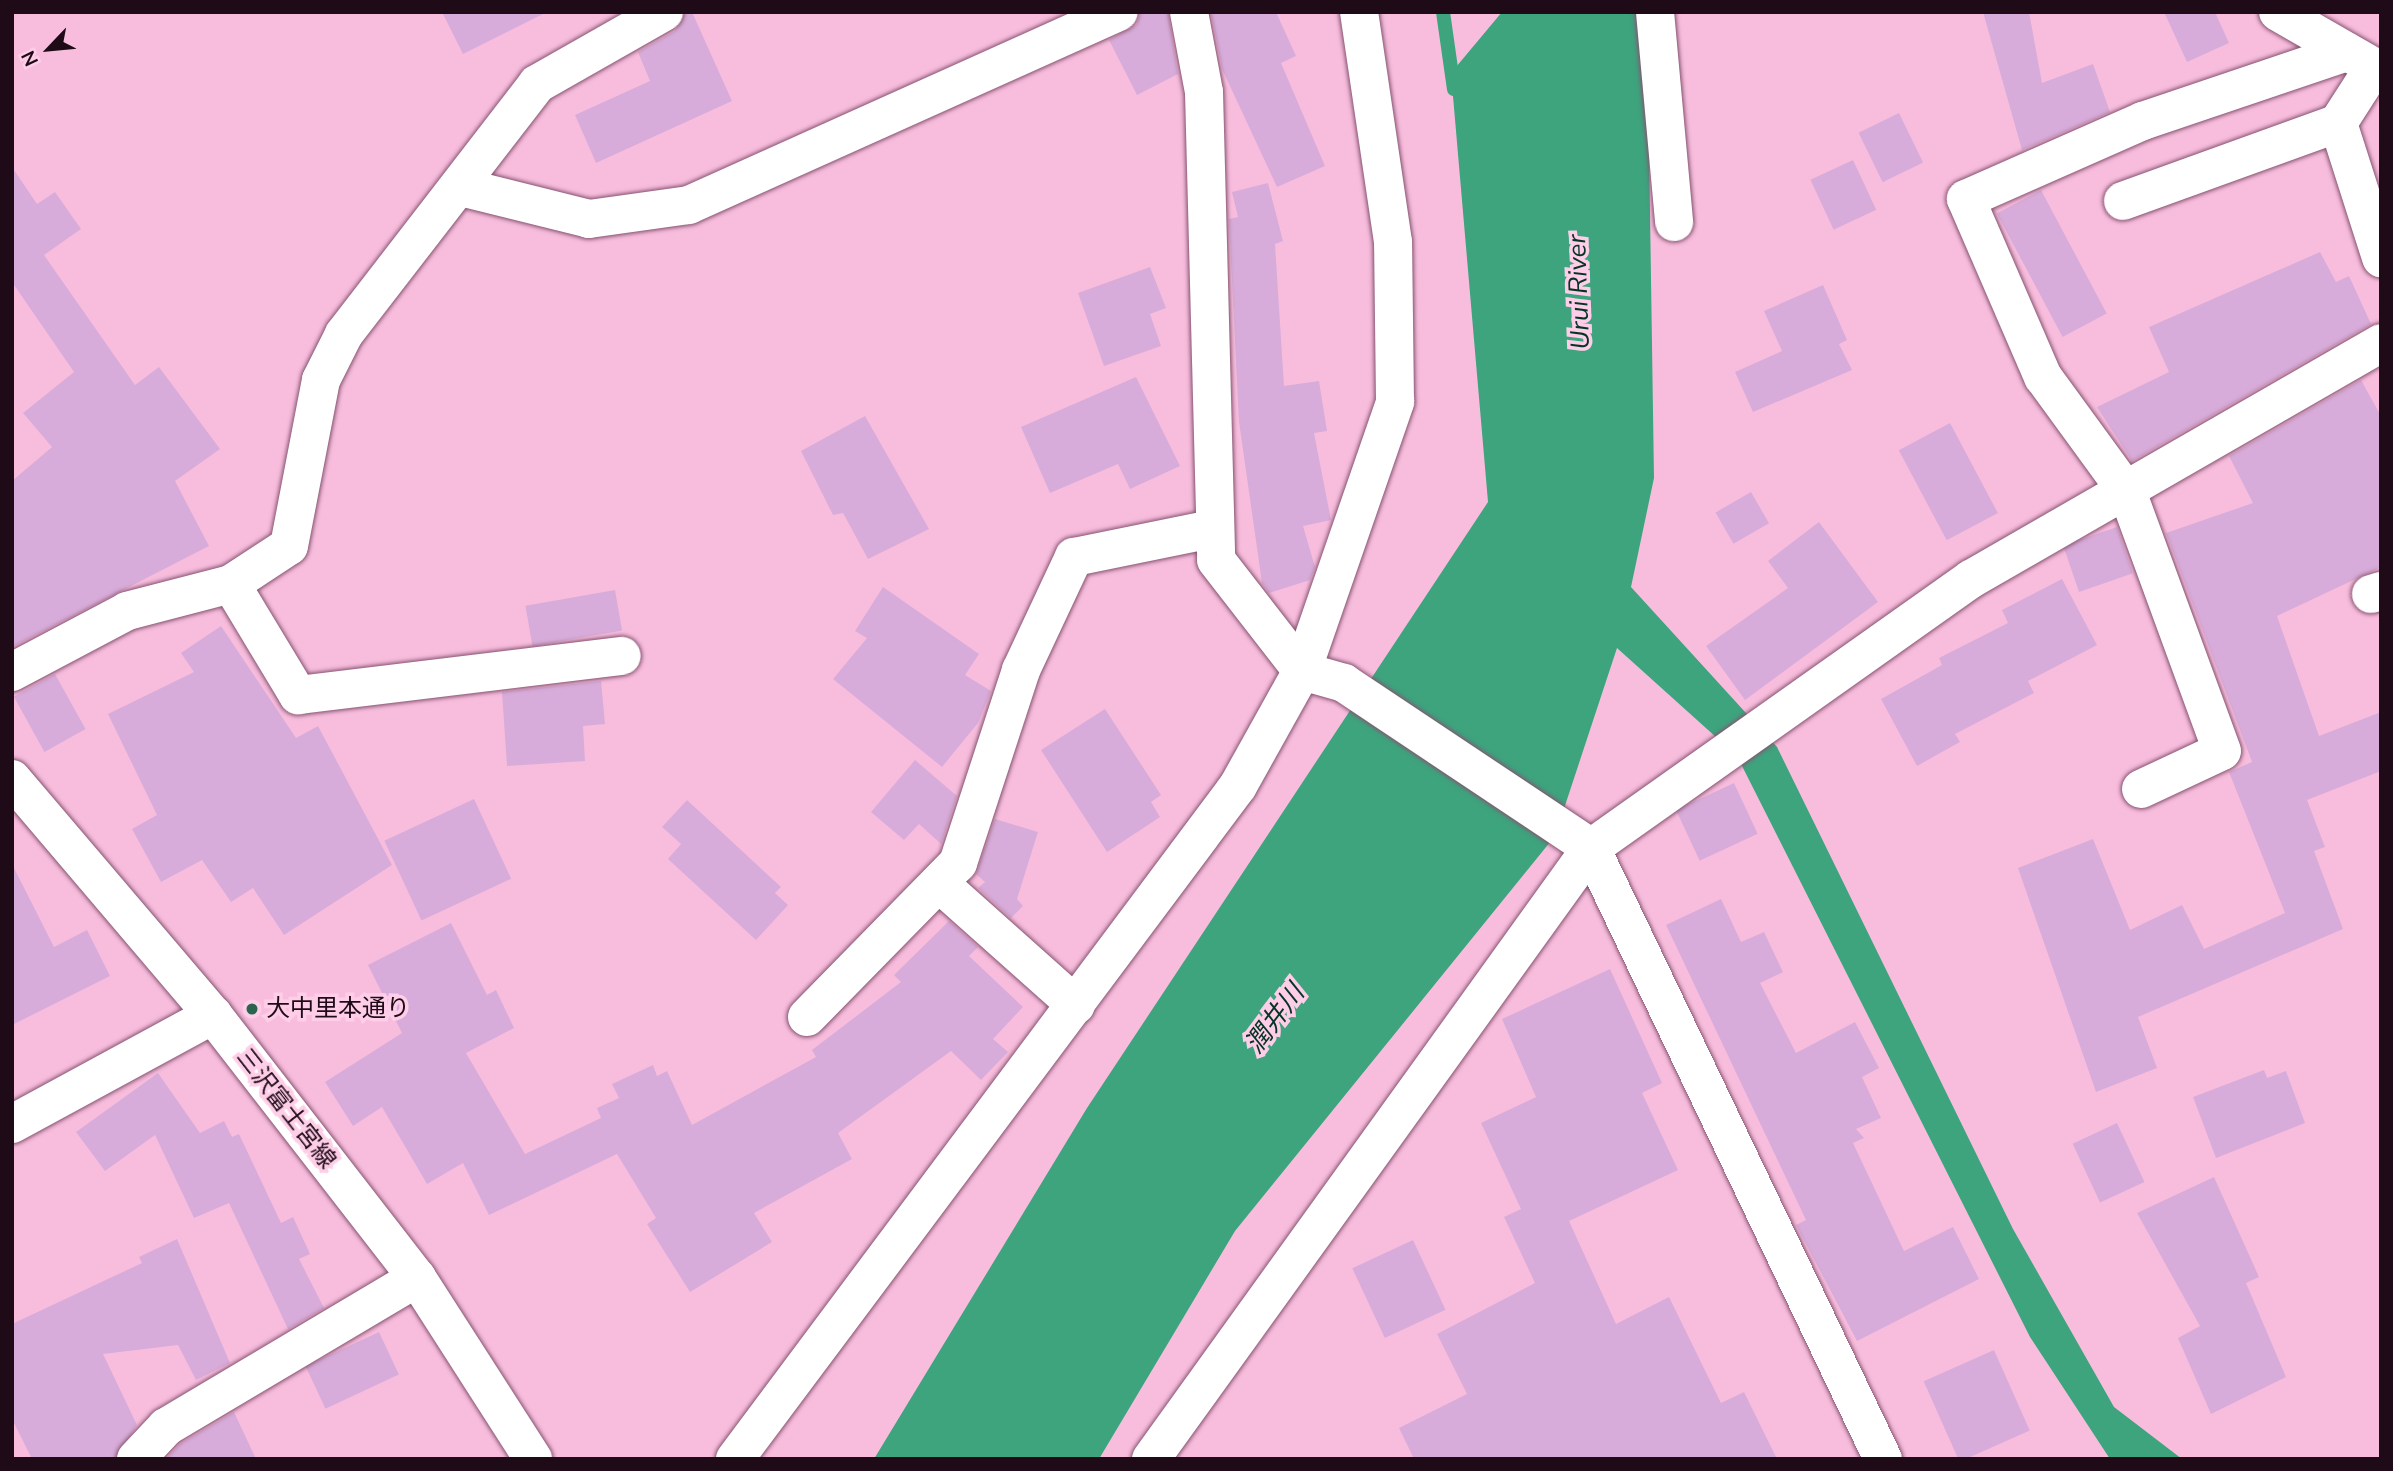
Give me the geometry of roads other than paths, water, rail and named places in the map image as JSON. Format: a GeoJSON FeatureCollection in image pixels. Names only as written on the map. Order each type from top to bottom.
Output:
{"type":"FeatureCollection","features":[{"type":"Feature","properties":{"kind":"street"},"geometry":{"type":"LineString","coordinates":[[12,672],[127,611],[231,584],[289,546],[321,380],[344,334],[461,187],[537,84],[664,12]]}},
{"type":"Feature","properties":{"kind":"street"},"geometry":{"type":"LineString","coordinates":[[461,187],[589,219],[690,205],[1119,12]]}},
{"type":"Feature","properties":{"kind":"street"},"geometry":{"type":"LineString","coordinates":[[1189,12],[1204,92],[1212,529],[1216,560],[1303,671],[1344,682],[1591,848],[1883,1459]]}},
{"type":"Feature","properties":{"kind":"street"},"geometry":{"type":"LineString","coordinates":[[735,1459],[1238,786],[1303,671],[1395,402],[1393,242],[1359,12]]}},
{"type":"Feature","properties":{"kind":"street"},"geometry":{"type":"LineString","coordinates":[[1655,12],[1674,222]]}},
{"type":"Feature","properties":{"kind":"street"},"geometry":{"type":"LineString","coordinates":[[2278,12],[2367,61]]}},
{"type":"Feature","properties":{"kind":"street"},"geometry":{"type":"LineString","coordinates":[[2367,61],[2338,123],[2381,258]]}},
{"type":"Feature","properties":{"kind":"street"},"geometry":{"type":"LineString","coordinates":[[2141,789],[2222,751],[2127,492],[2043,377],[1966,199],[2143,121],[2367,61]]}},
{"type":"Feature","properties":{"kind":"street"},"geometry":{"type":"LineString","coordinates":[[2123,201],[2338,123]]}},
{"type":"Feature","properties":{"kind":"street"},"geometry":{"type":"LineString","coordinates":[[1152,1459],[1591,848],[1878,640],[2127,492],[2179,454],[2381,343]]}},
{"type":"Feature","properties":{"kind":"street"},"geometry":{"type":"LineString","coordinates":[[807,1017],[958,863],[1021,670],[1074,557],[1212,529]]}},
{"type":"Feature","properties":{"kind":"street"},"geometry":{"type":"LineString","coordinates":[[231,584],[298,695],[622,656]]}},
{"type":"Feature","properties":{"kind":"street","name":"三沢富士宮線"},"geometry":{"type":"LineString","coordinates":[[12,779],[213,1015],[417,1278],[533,1459]]}},
{"type":"Feature","properties":{"kind":"street"},"geometry":{"type":"LineString","coordinates":[[940,884],[1076,1005]]}},
{"type":"Feature","properties":{"kind":"street"},"geometry":{"type":"LineString","coordinates":[[12,1124],[213,1015]]}},
{"type":"Feature","properties":{"kind":"street"},"geometry":{"type":"LineString","coordinates":[[136,1459],[166,1427],[417,1278]]}},
{"type":"Feature","properties":{"kind":"water"},"geometry":{"type":"Polygon","coordinates":[[[1502,12],[1647,12],[1654,478],[1631,587],[1777,747],[2013,1229],[2114,1407],[2182,1459],[2110,1459],[2030,1337],[1737,756],[1617,648],[1555,836],[1235,1231],[1099,1459],[874,1459],[1087,1108],[1488,502],[1451,73],[1502,12]]]}},
{"type":"Feature","properties":{"kind":"waterway"},"geometry":{"type":"LineString","coordinates":[[1443,12],[1454,89]]}},
{"type":"Feature","properties":{"kind":"place","name":"大中里本通り"},"geometry":{"type":"Point","coordinates":[252,1009]}},
{"type":"Feature","properties":{"kind":"water label","name":"Urui River"},"geometry":{"type":"Point","coordinates":[1579,292]}},
{"type":"Feature","properties":{"kind":"water label","name":"潤井川"},"geometry":{"type":"Point","coordinates":[1275,1019]}}]}
